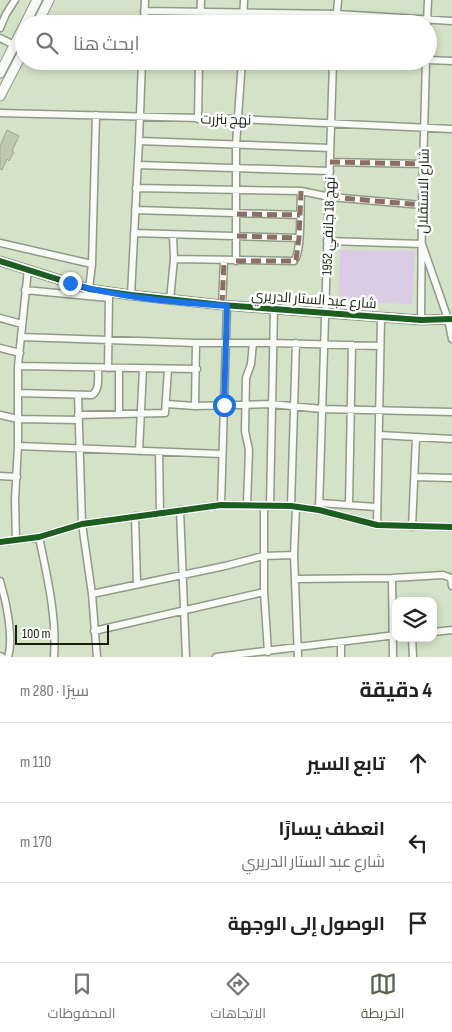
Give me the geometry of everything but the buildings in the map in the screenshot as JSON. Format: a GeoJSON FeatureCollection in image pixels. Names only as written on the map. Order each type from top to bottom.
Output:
{"type":"FeatureCollection","features":[{"type":"Feature","properties":{"kind":"street"},"geometry":{"type":"LineString","coordinates":[[0,28],[15,0]]}},
{"type":"Feature","properties":{"kind":"street"},"geometry":{"type":"LineString","coordinates":[[29,15],[37,0]]}},
{"type":"Feature","properties":{"kind":"street"},"geometry":{"type":"LineString","coordinates":[[42,15],[49,0]]}},
{"type":"Feature","properties":{"kind":"street"},"geometry":{"type":"LineString","coordinates":[[144,0],[144,12],[350,15]]}},
{"type":"Feature","properties":{"kind":"street"},"geometry":{"type":"LineString","coordinates":[[201,15],[202,0]]}},
{"type":"Feature","properties":{"kind":"street"},"geometry":{"type":"LineString","coordinates":[[243,13],[244,0]]}},
{"type":"Feature","properties":{"kind":"street"},"geometry":{"type":"LineString","coordinates":[[337,14],[338,0]]}},
{"type":"Feature","properties":{"kind":"street"},"geometry":{"type":"LineString","coordinates":[[427,15],[428,0]]}},
{"type":"Feature","properties":{"kind":"street"},"geometry":{"type":"LineString","coordinates":[[437,21],[452,21]]}},
{"type":"Feature","properties":{"kind":"street"},"geometry":{"type":"LineString","coordinates":[[0,38],[14,46],[0,73]]}},
{"type":"Feature","properties":{"kind":"street"},"geometry":{"type":"LineString","coordinates":[[437,60],[452,61]]}},
{"type":"Feature","properties":{"kind":"street"},"geometry":{"type":"LineString","coordinates":[[0,96],[15,67]]}},
{"type":"Feature","properties":{"kind":"street"},"geometry":{"type":"LineString","coordinates":[[131,295],[142,70]]}},
{"type":"Feature","properties":{"kind":"street"},"geometry":{"type":"LineString","coordinates":[[198,119],[199,70]]}},
{"type":"Feature","properties":{"kind":"street"},"geometry":{"type":"LineString","coordinates":[[236,261],[236,145],[241,70]]}},
{"type":"Feature","properties":{"kind":"street","name":"نهج 18 جانفي 1952"},"geometry":{"type":"LineString","coordinates":[[320,507],[333,70]]}},
{"type":"Feature","properties":{"kind":"street","name":"شارع الاستقلال"},"geometry":{"type":"LineString","coordinates":[[421,320],[422,205],[427,70]]}},
{"type":"Feature","properties":{"kind":"street","name":"نهج بنزرت"},"geometry":{"type":"LineString","coordinates":[[0,113],[238,119],[452,129]]}},
{"type":"Feature","properties":{"kind":"street"},"geometry":{"type":"LineString","coordinates":[[89,289],[92,264],[96,115]]}},
{"type":"Feature","properties":{"kind":"street"},"geometry":{"type":"LineString","coordinates":[[139,141],[330,148]]}},
{"type":"Feature","properties":{"kind":"street"},"geometry":{"type":"LineString","coordinates":[[330,162],[423,164]]}},
{"type":"Feature","properties":{"kind":"street"},"geometry":{"type":"LineString","coordinates":[[138,165],[330,170]]}},
{"type":"Feature","properties":{"kind":"street"},"geometry":{"type":"LineString","coordinates":[[136,188],[301,191],[330,197],[422,205]]}},
{"type":"Feature","properties":{"kind":"street"},"geometry":{"type":"LineString","coordinates":[[174,259],[294,261],[297,258],[300,238],[301,191]]}},
{"type":"Feature","properties":{"kind":"street"},"geometry":{"type":"LineString","coordinates":[[135,210],[300,215]]}},
{"type":"Feature","properties":{"kind":"street"},"geometry":{"type":"LineString","coordinates":[[134,233],[300,238]]}},
{"type":"Feature","properties":{"kind":"street"},"geometry":{"type":"LineString","coordinates":[[170,300],[174,259],[173,235]]}},
{"type":"Feature","properties":{"kind":"street"},"geometry":{"type":"LineString","coordinates":[[327,241],[422,244],[450,319],[452,339]]}},
{"type":"Feature","properties":{"kind":"street"},"geometry":{"type":"LineString","coordinates":[[0,243],[92,264]]}},
{"type":"Feature","properties":{"kind":"street","name":"شارع عبد الستار الدريري"},"geometry":{"type":"LineString","coordinates":[[0,261],[109,295],[131,295],[225,305],[421,320],[450,319]]}},
{"type":"Feature","properties":{"kind":"street"},"geometry":{"type":"LineString","coordinates":[[221,505],[226,343],[224,261]]}},
{"type":"Feature","properties":{"kind":"street"},"geometry":{"type":"LineString","coordinates":[[16,540],[18,366],[28,269]]}},
{"type":"Feature","properties":{"kind":"street"},"geometry":{"type":"LineString","coordinates":[[25,290],[109,295],[108,368]]}},
{"type":"Feature","properties":{"kind":"street"},"geometry":{"type":"LineString","coordinates":[[268,652],[263,556],[267,506],[274,309]]}},
{"type":"Feature","properties":{"kind":"street"},"geometry":{"type":"LineString","coordinates":[[377,526],[381,317]]}},
{"type":"Feature","properties":{"kind":"street"},"geometry":{"type":"LineString","coordinates":[[0,318],[22,324]]}},
{"type":"Feature","properties":{"kind":"street"},"geometry":{"type":"LineString","coordinates":[[21,337],[196,343],[273,342],[380,346]]}},
{"type":"Feature","properties":{"kind":"street"},"geometry":{"type":"LineString","coordinates":[[195,406],[196,343]]}},
{"type":"Feature","properties":{"kind":"street"},"geometry":{"type":"LineString","coordinates":[[247,504],[249,450],[245,434],[246,378],[251,364],[253,343]]}},
{"type":"Feature","properties":{"kind":"street"},"geometry":{"type":"LineString","coordinates":[[296,343],[293,507],[298,657]]}},
{"type":"Feature","properties":{"kind":"street"},"geometry":{"type":"LineString","coordinates":[[349,504],[352,345]]}},
{"type":"Feature","properties":{"kind":"street"},"geometry":{"type":"LineString","coordinates":[[0,348],[20,353]]}},
{"type":"Feature","properties":{"kind":"street"},"geometry":{"type":"LineString","coordinates":[[18,366],[197,369]]}},
{"type":"Feature","properties":{"kind":"street"},"geometry":{"type":"LineString","coordinates":[[18,393],[92,395],[98,387],[98,368]]}},
{"type":"Feature","properties":{"kind":"street"},"geometry":{"type":"LineString","coordinates":[[119,368],[119,414]]}},
{"type":"Feature","properties":{"kind":"street"},"geometry":{"type":"LineString","coordinates":[[139,451],[143,369]]}},
{"type":"Feature","properties":{"kind":"street"},"geometry":{"type":"LineString","coordinates":[[0,415],[18,419],[79,418],[119,414],[164,414],[167,404],[168,369]]}},
{"type":"Feature","properties":{"kind":"street"},"geometry":{"type":"LineString","coordinates":[[78,395],[82,524],[92,594],[97,657]]}},
{"type":"Feature","properties":{"kind":"street"},"geometry":{"type":"LineString","coordinates":[[167,404],[195,406],[271,404],[322,409],[452,412]]}},
{"type":"Feature","properties":{"kind":"street"},"geometry":{"type":"LineString","coordinates":[[379,435],[452,439]]}},
{"type":"Feature","properties":{"kind":"street"},"geometry":{"type":"LineString","coordinates":[[412,527],[416,438]]}},
{"type":"Feature","properties":{"kind":"street"},"geometry":{"type":"LineString","coordinates":[[18,446],[222,454]]}},
{"type":"Feature","properties":{"kind":"street"},"geometry":{"type":"LineString","coordinates":[[159,452],[160,513]]}},
{"type":"Feature","properties":{"kind":"street"},"geometry":{"type":"LineString","coordinates":[[0,476],[17,477]]}},
{"type":"Feature","properties":{"kind":"street"},"geometry":{"type":"LineString","coordinates":[[415,477],[452,478]]}},
{"type":"Feature","properties":{"kind":"street"},"geometry":{"type":"LineString","coordinates":[[0,542],[39,537],[82,524],[221,505],[247,504],[320,507],[349,504],[376,507]]}},
{"type":"Feature","properties":{"kind":"street"},"geometry":{"type":"LineString","coordinates":[[320,507],[377,526],[452,527]]}},
{"type":"Feature","properties":{"kind":"street"},"geometry":{"type":"LineString","coordinates":[[180,510],[186,657]]}},
{"type":"Feature","properties":{"kind":"street"},"geometry":{"type":"LineString","coordinates":[[136,516],[137,584]]}},
{"type":"Feature","properties":{"kind":"street"},"geometry":{"type":"LineString","coordinates":[[39,537],[50,590],[54,627],[54,657]]}},
{"type":"Feature","properties":{"kind":"street"},"geometry":{"type":"LineString","coordinates":[[92,594],[225,566],[263,556],[294,555]]}},
{"type":"Feature","properties":{"kind":"street"},"geometry":{"type":"LineString","coordinates":[[295,578],[392,578],[443,575],[451,578],[452,586]]}},
{"type":"Feature","properties":{"kind":"street"},"geometry":{"type":"LineString","coordinates":[[392,578],[393,597]]}},
{"type":"Feature","properties":{"kind":"street"},"geometry":{"type":"LineString","coordinates":[[0,581],[11,645],[8,657]]}},
{"type":"Feature","properties":{"kind":"street"},"geometry":{"type":"LineString","coordinates":[[94,631],[264,592]]}},
{"type":"Feature","properties":{"kind":"street"},"geometry":{"type":"LineString","coordinates":[[0,619],[8,623]]}},
{"type":"Feature","properties":{"kind":"street"},"geometry":{"type":"LineString","coordinates":[[437,632],[452,630]]}},
{"type":"Feature","properties":{"kind":"street"},"geometry":{"type":"LineString","coordinates":[[216,657],[392,635]]}},
{"type":"Feature","properties":{"kind":"street"},"geometry":{"type":"LineString","coordinates":[[341,642],[341,657]]}},
{"type":"Feature","properties":{"kind":"street"},"geometry":{"type":"LineString","coordinates":[[393,657],[394,642]]}},
{"type":"Feature","properties":{"kind":"street"},"geometry":{"type":"LineString","coordinates":[[412,642],[413,657]]}},
{"type":"Feature","properties":{"kind":"shaded area"},"geometry":{"type":"Polygon","coordinates":[[[340,250],[415,251],[412,304],[339,301],[340,250]]]}},
{"type":"Feature","properties":{"kind":"marked path"},"geometry":{"type":"LineString","coordinates":[[330,162],[423,164]]}},
{"type":"Feature","properties":{"kind":"marked path"},"geometry":{"type":"LineString","coordinates":[[236,261],[296,260],[301,191]]}},
{"type":"Feature","properties":{"kind":"marked path"},"geometry":{"type":"LineString","coordinates":[[330,197],[422,205]]}},
{"type":"Feature","properties":{"kind":"marked path"},"geometry":{"type":"LineString","coordinates":[[237,214],[300,215]]}},
{"type":"Feature","properties":{"kind":"marked path"},"geometry":{"type":"LineString","coordinates":[[237,236],[299,238]]}},
{"type":"Feature","properties":{"kind":"marked path"},"geometry":{"type":"LineString","coordinates":[[222,305],[224,261]]}},
{"type":"Feature","properties":{"kind":"cycle path"},"geometry":{"type":"LineString","coordinates":[[0,261],[89,289],[131,295],[222,305],[326,313],[421,320],[452,319]]}},
{"type":"Feature","properties":{"kind":"cycle path"},"geometry":{"type":"LineString","coordinates":[[0,542],[39,537],[82,524],[221,505],[291,506],[319,510],[377,525],[452,527]]}},
{"type":"Feature","properties":{"kind":"route"},"geometry":{"type":"LineString","coordinates":[[70,283],[89,289],[227,306],[224,405]]}}]}
